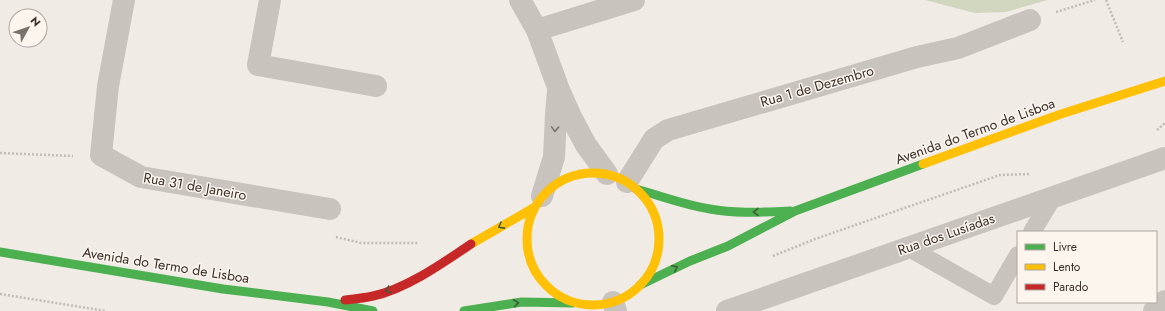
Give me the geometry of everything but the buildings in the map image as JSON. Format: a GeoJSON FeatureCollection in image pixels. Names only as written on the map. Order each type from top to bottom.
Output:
{"type":"FeatureCollection","features":[{"type":"Feature","properties":{"kind":"main road","name":"Avenida do Termo de Lisboa"},"geometry":{"type":"LineString","coordinates":[[640,285],[690,261],[728,246],[795,211],[1061,114],[1165,81]]}},
{"type":"Feature","properties":{"kind":"main road"},"geometry":{"type":"LineString","coordinates":[[464,311],[522,302],[578,303],[615,307],[640,285],[653,268],[659,247],[658,225],[650,205],[631,186],[607,174],[583,174],[561,181],[539,202],[528,226],[528,246],[533,266],[544,283],[559,296],[578,303]]}},
{"type":"Feature","properties":{"kind":"main road","name":"Avenida do Termo de Lisboa"},"geometry":{"type":"LineString","coordinates":[[631,186],[683,203],[722,211],[795,211]]}},
{"type":"Feature","properties":{"kind":"main road","name":"Avenida do Termo de Lisboa"},"geometry":{"type":"LineString","coordinates":[[328,302],[374,296],[396,288],[422,275],[452,257],[481,237],[539,202]]}},
{"type":"Feature","properties":{"kind":"main road","name":"Avenida do Termo de Lisboa"},"geometry":{"type":"LineString","coordinates":[[0,252],[223,289],[328,302],[373,311]]}},
{"type":"Feature","properties":{"kind":"street"},"geometry":{"type":"LineString","coordinates":[[101,155],[108,86],[124,0]]}},
{"type":"Feature","properties":{"kind":"street"},"geometry":{"type":"LineString","coordinates":[[270,0],[258,66],[376,86]]}},
{"type":"Feature","properties":{"kind":"street"},"geometry":{"type":"LineString","coordinates":[[520,0],[537,30],[559,90],[586,145],[607,174]]}},
{"type":"Feature","properties":{"kind":"street"},"geometry":{"type":"LineString","coordinates":[[537,30],[634,0]]}},
{"type":"Feature","properties":{"kind":"street","name":"Rua 1 de Dezembro"},"geometry":{"type":"LineString","coordinates":[[631,186],[654,138],[668,130],[917,57],[958,48],[1030,20]]}},
{"type":"Feature","properties":{"kind":"street"},"geometry":{"type":"LineString","coordinates":[[539,202],[554,157],[556,114],[559,90]]}},
{"type":"Feature","properties":{"kind":"street","name":"Rua 31 de Janeiro"},"geometry":{"type":"LineString","coordinates":[[101,155],[141,177],[330,209]]}},
{"type":"Feature","properties":{"kind":"street","name":"Rua dos Lusíadas"},"geometry":{"type":"LineString","coordinates":[[727,311],[1165,158]]}},
{"type":"Feature","properties":{"kind":"street"},"geometry":{"type":"LineString","coordinates":[[1154,311],[1165,301]]}},
{"type":"Feature","properties":{"kind":"lane"},"geometry":{"type":"LineString","coordinates":[[1033,231],[1053,197]]}},
{"type":"Feature","properties":{"kind":"lane"},"geometry":{"type":"LineString","coordinates":[[909,248],[994,296],[1017,257]]}},
{"type":"Feature","properties":{"kind":"path"},"geometry":{"type":"LineString","coordinates":[[1030,20],[1095,0]]}},
{"type":"Feature","properties":{"kind":"path"},"geometry":{"type":"LineString","coordinates":[[1106,0],[1124,42]]}},
{"type":"Feature","properties":{"kind":"path"},"geometry":{"type":"LineString","coordinates":[[1156,132],[1165,123]]}},
{"type":"Feature","properties":{"kind":"path"},"geometry":{"type":"LineString","coordinates":[[0,153],[66,156],[101,155]]}},
{"type":"Feature","properties":{"kind":"path"},"geometry":{"type":"LineString","coordinates":[[773,256],[815,239],[1000,175],[1036,174]]}},
{"type":"Feature","properties":{"kind":"path"},"geometry":{"type":"LineString","coordinates":[[332,236],[361,243],[409,244],[417,244],[434,236],[452,257]]}},
{"type":"Feature","properties":{"kind":"path"},"geometry":{"type":"LineString","coordinates":[[0,294],[106,311]]}},
{"type":"Feature","properties":{"kind":"green space"},"geometry":{"type":"Polygon","coordinates":[[[925,0],[1047,0],[1006,12],[975,13],[925,0]]]}},
{"type":"Feature","properties":{"kind":"traffic: fast"},"geometry":{"type":"LineString","coordinates":[[640,285],[690,261],[728,246],[795,211],[923,164]]}},
{"type":"Feature","properties":{"kind":"traffic: fast"},"geometry":{"type":"LineString","coordinates":[[636,189],[691,205],[720,211],[790,211]]}},
{"type":"Feature","properties":{"kind":"traffic: fast"},"geometry":{"type":"LineString","coordinates":[[0,252],[223,289],[328,302],[373,311]]}},
{"type":"Feature","properties":{"kind":"traffic: fast"},"geometry":{"type":"LineString","coordinates":[[464,311],[522,302],[573,303]]}},
{"type":"Feature","properties":{"kind":"traffic: slow"},"geometry":{"type":"LineString","coordinates":[[923,164],[1061,114],[1165,81]]}},
{"type":"Feature","properties":{"kind":"traffic: slow"},"geometry":{"type":"LineString","coordinates":[[593,173],[618,178],[635,188],[644,197],[654,214],[659,239],[654,264],[644,281],[635,290],[618,300],[593,305],[568,300],[551,290],[542,281],[532,264],[527,239],[532,214],[542,197],[551,188],[568,178],[593,173]]}},
{"type":"Feature","properties":{"kind":"traffic: slow"},"geometry":{"type":"LineString","coordinates":[[471,244],[535,207]]}},
{"type":"Feature","properties":{"kind":"traffic: jam"},"geometry":{"type":"LineString","coordinates":[[345,300],[373,296],[398,288],[449,259],[471,244]]}}]}
